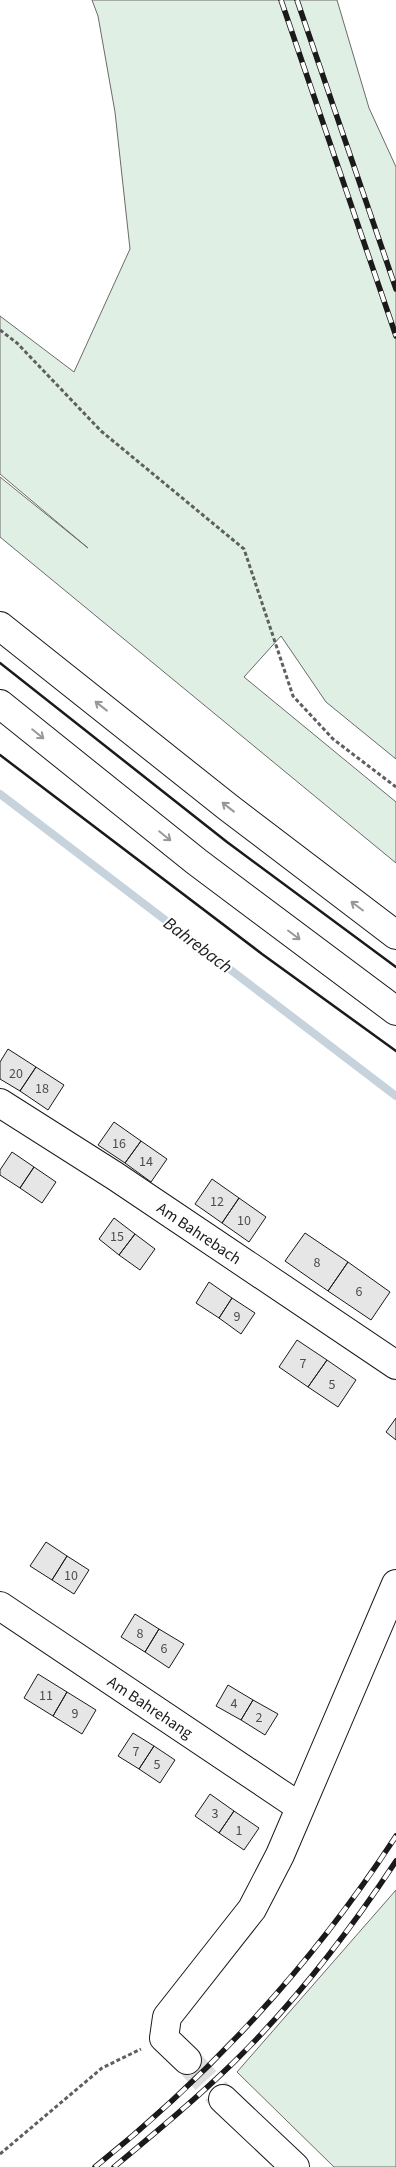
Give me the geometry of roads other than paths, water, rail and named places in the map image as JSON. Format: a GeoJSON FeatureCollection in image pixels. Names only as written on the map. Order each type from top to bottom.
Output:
{"type":"FeatureCollection","features":[{"type":"Feature","properties":{"kind":"main road"},"geometry":{"type":"LineString","coordinates":[[0,626],[229,808],[396,935]]}},
{"type":"Feature","properties":{"kind":"main road"},"geometry":{"type":"LineString","coordinates":[[0,704],[197,862],[396,1011]]}},
{"type":"Feature","properties":{"kind":"main road","name":"Am Bahrebach"},"geometry":{"type":"LineString","coordinates":[[0,1103],[115,1176],[396,1365]]}},
{"type":"Feature","properties":{"kind":"main road"},"geometry":{"type":"LineString","coordinates":[[186,2060],[164,2038],[167,2017],[252,1909],[280,1855],[396,1584]]}},
{"type":"Feature","properties":{"kind":"main road","name":"Am Bahrehang"},"geometry":{"type":"LineString","coordinates":[[0,1606],[300,1807]]}},
{"type":"Feature","properties":{"kind":"main road"},"geometry":{"type":"LineString","coordinates":[[223,2099],[295,2167]]}},
{"type":"Feature","properties":{"kind":"waterway","name":"Bahrebach"},"geometry":{"type":"LineString","coordinates":[[0,794],[396,1096]]}},
{"type":"Feature","properties":{"kind":"tunnel"},"geometry":{"type":"LineString","coordinates":[[187,2060],[223,2099]]}},
{"type":"Feature","properties":{"kind":"railway"},"geometry":{"type":"LineString","coordinates":[[281,0],[396,336]]}},
{"type":"Feature","properties":{"kind":"railway"},"geometry":{"type":"LineString","coordinates":[[297,0],[396,289]]}},
{"type":"Feature","properties":{"kind":"railway"},"geometry":{"type":"LineString","coordinates":[[95,2167],[180,2093],[259,2014],[331,1928],[396,1836]]}},
{"type":"Feature","properties":{"kind":"railway"},"geometry":{"type":"LineString","coordinates":[[114,2167],[205,2089],[257,2039],[320,1966],[396,1861]]}}]}
